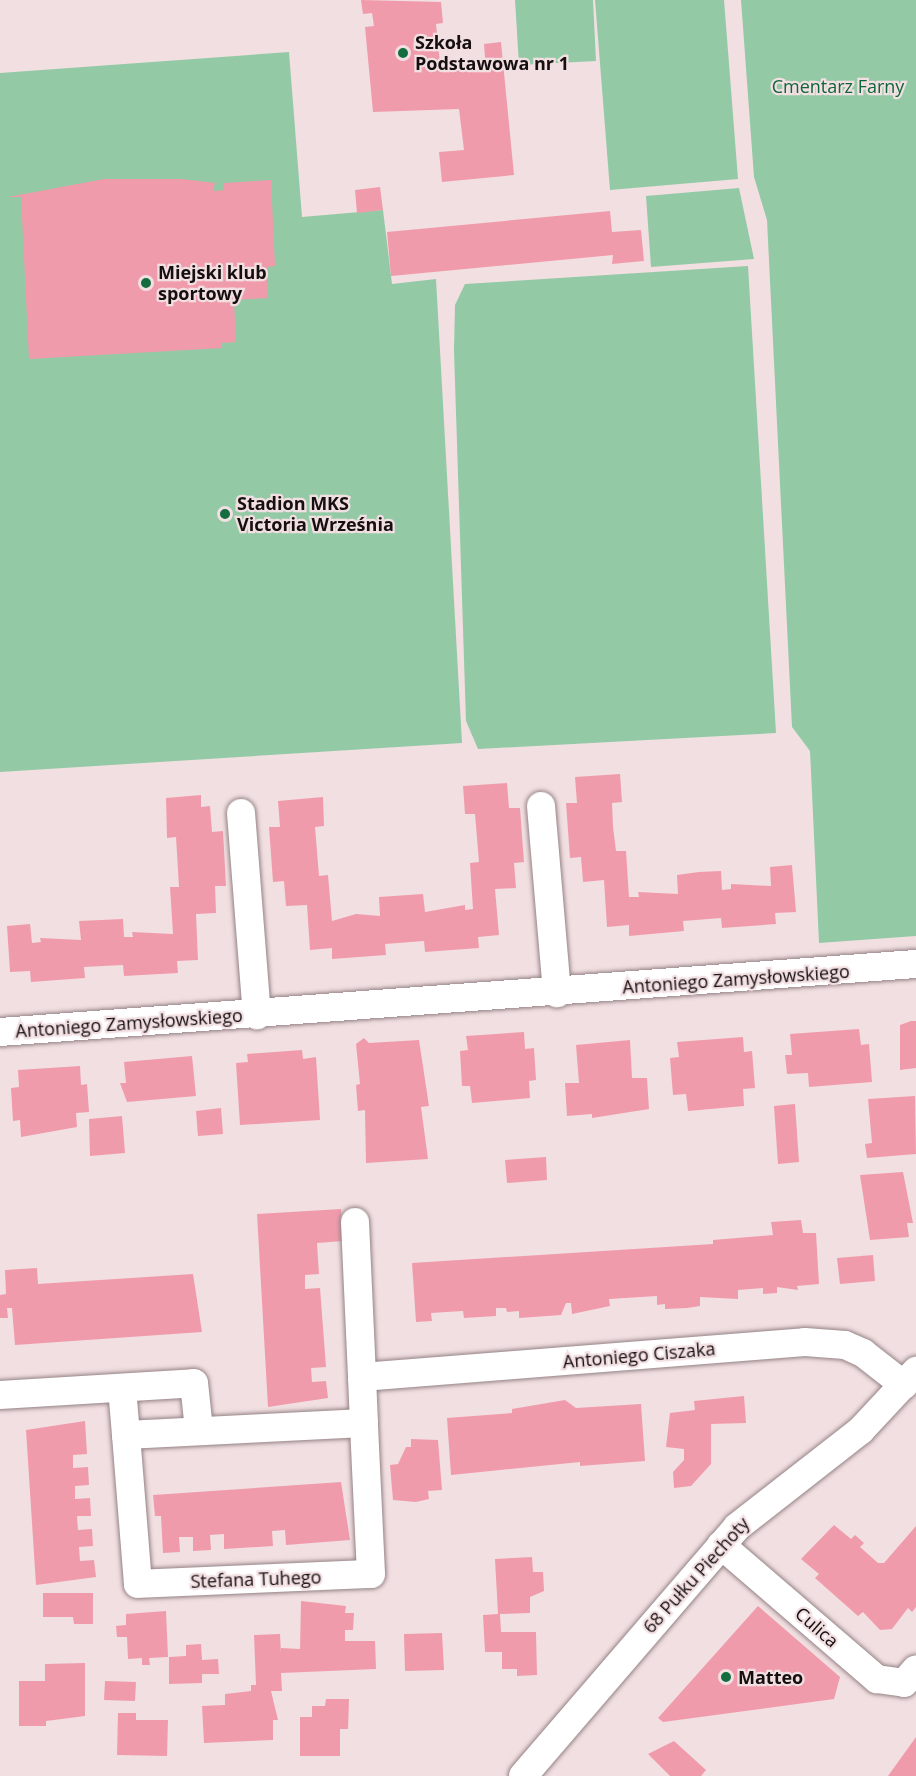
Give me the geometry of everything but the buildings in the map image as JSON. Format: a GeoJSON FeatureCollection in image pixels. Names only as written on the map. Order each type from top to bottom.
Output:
{"type":"FeatureCollection","features":[{"type":"Feature","properties":{"kind":"street"},"geometry":{"type":"LineString","coordinates":[[541,806],[557,993]]}},
{"type":"Feature","properties":{"kind":"street","name":"Antoniego Zamysłowskiego"},"geometry":{"type":"LineString","coordinates":[[242,813],[257,1015]]}},
{"type":"Feature","properties":{"kind":"street","name":"Antoniego Zamysłowskiego"},"geometry":{"type":"LineString","coordinates":[[0,1032],[557,993],[916,964]]}},
{"type":"Feature","properties":{"kind":"street"},"geometry":{"type":"LineString","coordinates":[[122,1388],[126,1435],[364,1423],[355,1222]]}},
{"type":"Feature","properties":{"kind":"street","name":"Antoniego Ciszaka"},"geometry":{"type":"LineString","coordinates":[[362,1377],[828,1342],[863,1353],[913,1375]]}},
{"type":"Feature","properties":{"kind":"street","name":"68 Pułku Piechoty"},"geometry":{"type":"LineString","coordinates":[[523,1776],[721,1545],[764,1504],[861,1430],[913,1375]]}},
{"type":"Feature","properties":{"kind":"street"},"geometry":{"type":"LineString","coordinates":[[0,1395],[194,1383],[199,1430]]}},
{"type":"Feature","properties":{"kind":"street","name":"Stefana Tuhego"},"geometry":{"type":"LineString","coordinates":[[126,1435],[138,1584],[371,1574],[364,1423]]}},
{"type":"Feature","properties":{"kind":"street","name":"Culica"},"geometry":{"type":"LineString","coordinates":[[721,1545],[877,1679],[903,1683],[916,1669]]}},
{"type":"Feature","properties":{"kind":"green space"},"geometry":{"type":"Polygon","coordinates":[[[515,0],[593,0],[596,61],[519,65],[515,0]]]}},
{"type":"Feature","properties":{"kind":"green space"},"geometry":{"type":"Polygon","coordinates":[[[595,0],[724,0],[738,179],[610,190],[595,0]]]}},
{"type":"Feature","properties":{"kind":"green space","name":"Cmentarz Farny"},"geometry":{"type":"Polygon","coordinates":[[[741,0],[916,0],[916,936],[819,943],[810,751],[792,727],[767,220],[754,177],[741,0]]]}},
{"type":"Feature","properties":{"kind":"green space","name":"Stadion MKS Victoria Września"},"geometry":{"type":"Polygon","coordinates":[[[289,52],[302,217],[383,210],[392,284],[436,279],[462,743],[0,772],[0,73],[289,52]]]}},
{"type":"Feature","properties":{"kind":"green space"},"geometry":{"type":"Polygon","coordinates":[[[739,188],[754,259],[651,267],[646,196],[739,188]]]}},
{"type":"Feature","properties":{"kind":"green space"},"geometry":{"type":"Polygon","coordinates":[[[748,266],[776,733],[478,749],[466,721],[454,351],[455,305],[465,284],[748,266]]]}},
{"type":"Feature","properties":{"kind":"place","name":"Szkoła Podstawowa nr 1"},"geometry":{"type":"Point","coordinates":[403,53]}},
{"type":"Feature","properties":{"kind":"place","name":"Miejski klub sportowy"},"geometry":{"type":"Point","coordinates":[146,283]}},
{"type":"Feature","properties":{"kind":"place","name":"Stadion MKS Victoria Września"},"geometry":{"type":"Point","coordinates":[225,514]}},
{"type":"Feature","properties":{"kind":"place","name":"Matteo"},"geometry":{"type":"Point","coordinates":[726,1677]}}]}
